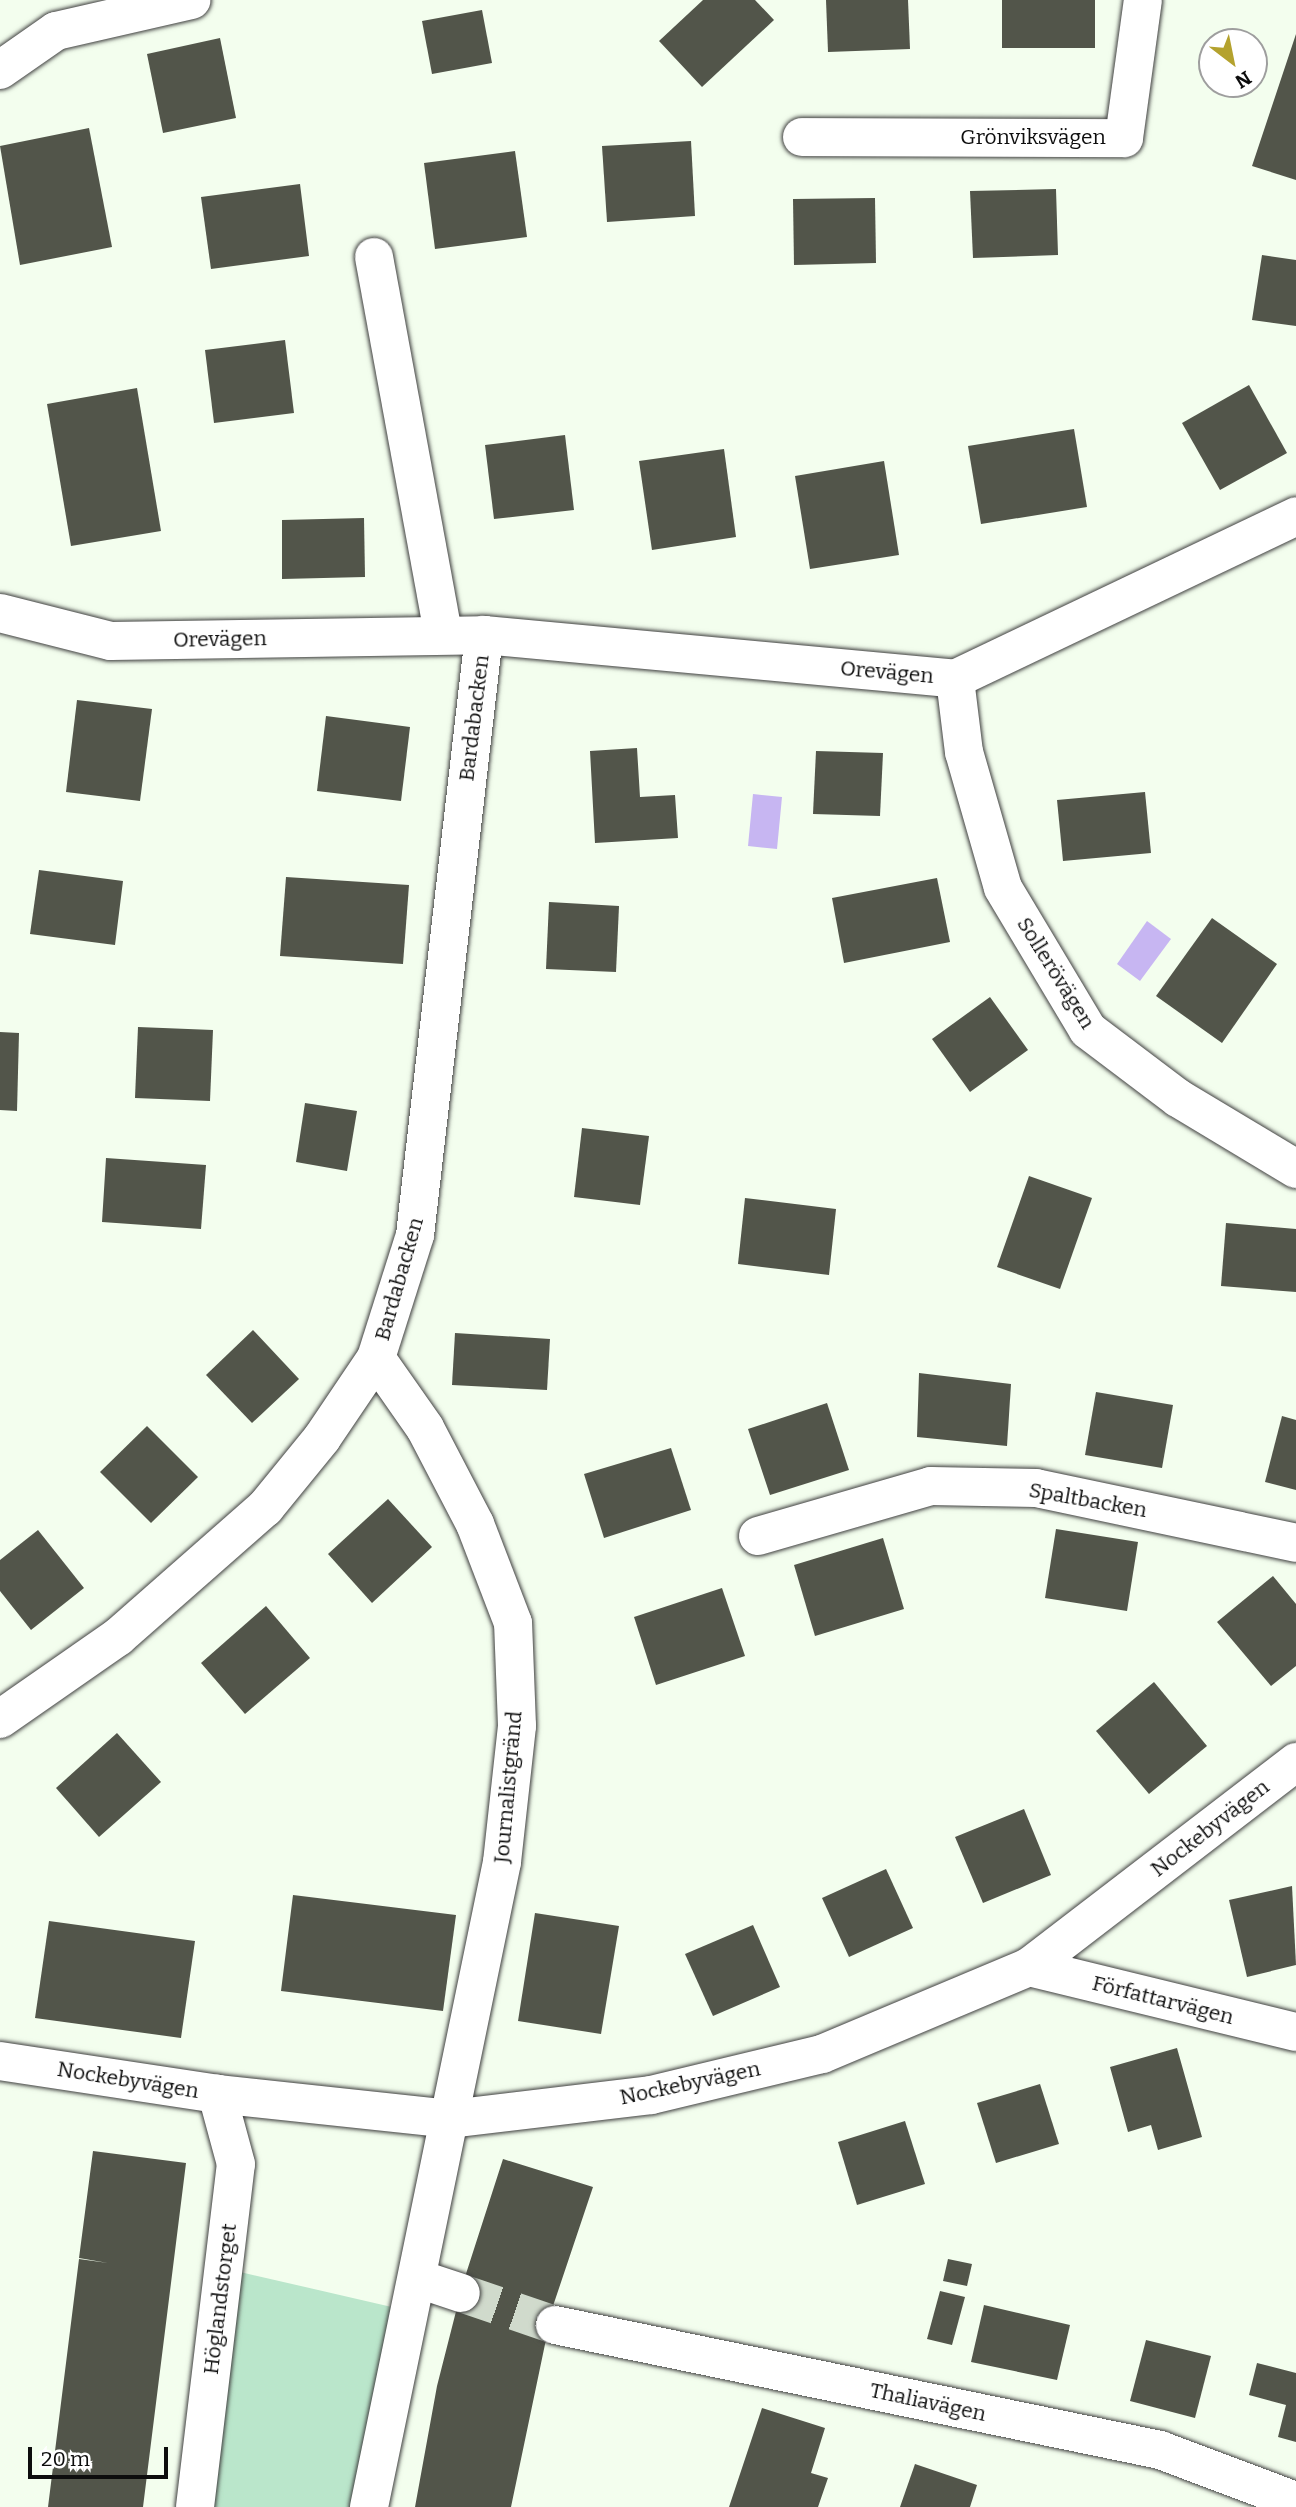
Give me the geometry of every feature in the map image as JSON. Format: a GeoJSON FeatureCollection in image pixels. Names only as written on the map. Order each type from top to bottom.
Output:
{"type":"FeatureCollection","features":[{"type":"Feature","properties":{"kind":"street"},"geometry":{"type":"LineString","coordinates":[[0,70],[56,31],[191,0]]}},
{"type":"Feature","properties":{"kind":"street","name":"Grönviksvägen"},"geometry":{"type":"LineString","coordinates":[[802,136],[1124,138],[1143,0]]}},
{"type":"Feature","properties":{"kind":"street"},"geometry":{"type":"LineString","coordinates":[[374,257],[443,634]]}},
{"type":"Feature","properties":{"kind":"street","name":"Orevägen"},"geometry":{"type":"LineString","coordinates":[[0,613],[111,641],[484,635],[955,679],[1296,516]]}},
{"type":"Feature","properties":{"kind":"street","name":"Bardabacken"},"geometry":{"type":"LineString","coordinates":[[0,1719],[118,1637],[265,1508],[321,1438],[376,1358],[415,1235],[484,635]]}},
{"type":"Feature","properties":{"kind":"street","name":"Sollerövägen"},"geometry":{"type":"LineString","coordinates":[[955,679],[964,752],[1003,888],[1088,1030],[1178,1098],[1296,1169]]}},
{"type":"Feature","properties":{"kind":"street","name":"Journalistgränd"},"geometry":{"type":"LineString","coordinates":[[376,1358],[425,1428],[475,1524],[513,1623],[517,1726],[502,1862],[450,2119]]}},
{"type":"Feature","properties":{"kind":"street","name":"Spaltbacken"},"geometry":{"type":"LineString","coordinates":[[758,1536],[931,1486],[1036,1488],[1296,1543]]}},
{"type":"Feature","properties":{"kind":"street","name":"Nockebyvägen"},"geometry":{"type":"LineString","coordinates":[[0,2061],[217,2094],[450,2119],[651,2095],[822,2054],[1030,1967],[1296,1762]]}},
{"type":"Feature","properties":{"kind":"street","name":"Författarvägen"},"geometry":{"type":"LineString","coordinates":[[1030,1967],[1296,2032]]}},
{"type":"Feature","properties":{"kind":"street","name":"Höglandstorget"},"geometry":{"type":"LineString","coordinates":[[195,2507],[236,2164],[217,2094]]}},
{"type":"Feature","properties":{"kind":"street"},"geometry":{"type":"LineString","coordinates":[[369,2507],[419,2279],[450,2119]]}},
{"type":"Feature","properties":{"kind":"street"},"geometry":{"type":"LineString","coordinates":[[419,2279],[461,2293]]}},
{"type":"Feature","properties":{"kind":"street","name":"Thaliavägen"},"geometry":{"type":"LineString","coordinates":[[555,2325],[1160,2451],[1296,2501]]}},
{"type":"Feature","properties":{"kind":"green space"},"geometry":{"type":"Polygon","coordinates":[[[223,2268],[409,2311],[369,2507],[193,2507],[223,2268]]]}},
{"type":"Feature","properties":{"kind":"shaded area"},"geometry":{"type":"Polygon","coordinates":[[[753,794],[782,797],[777,849],[748,846],[753,794]]]}},
{"type":"Feature","properties":{"kind":"shaded area"},"geometry":{"type":"Polygon","coordinates":[[[1147,921],[1171,939],[1140,981],[1117,964],[1147,921]]]}},
{"type":"Feature","properties":{"kind":"building"},"geometry":{"type":"Polygon","coordinates":[[[703,0],[755,0],[774,20],[702,87],[659,41],[703,0]]]}},
{"type":"Feature","properties":{"kind":"building"},"geometry":{"type":"Polygon","coordinates":[[[826,0],[908,0],[910,49],[828,52],[826,0]]]}},
{"type":"Feature","properties":{"kind":"building"},"geometry":{"type":"Polygon","coordinates":[[[1002,0],[1095,0],[1095,48],[1002,48],[1002,0]]]}},
{"type":"Feature","properties":{"kind":"building"},"geometry":{"type":"Polygon","coordinates":[[[482,10],[492,63],[432,74],[422,21],[482,10]]]}},
{"type":"Feature","properties":{"kind":"building"},"geometry":{"type":"Polygon","coordinates":[[[1296,34],[1296,180],[1252,166],[1296,34]]]}},
{"type":"Feature","properties":{"kind":"building"},"geometry":{"type":"Polygon","coordinates":[[[220,38],[236,118],[163,133],[147,54],[220,38]]]}},
{"type":"Feature","properties":{"kind":"building"},"geometry":{"type":"Polygon","coordinates":[[[89,128],[112,247],[20,265],[0,146],[89,128]]]}},
{"type":"Feature","properties":{"kind":"building"},"geometry":{"type":"Polygon","coordinates":[[[691,141],[695,216],[607,222],[602,146],[691,141]]]}},
{"type":"Feature","properties":{"kind":"building"},"geometry":{"type":"Polygon","coordinates":[[[515,151],[527,237],[435,249],[424,163],[515,151]]]}},
{"type":"Feature","properties":{"kind":"building"},"geometry":{"type":"Polygon","coordinates":[[[300,184],[309,256],[211,269],[201,197],[300,184]]]}},
{"type":"Feature","properties":{"kind":"building"},"geometry":{"type":"Polygon","coordinates":[[[1056,189],[1058,255],[973,258],[970,191],[1056,189]]]}},
{"type":"Feature","properties":{"kind":"building"},"geometry":{"type":"Polygon","coordinates":[[[875,198],[876,263],[794,265],[793,199],[875,198]]]}},
{"type":"Feature","properties":{"kind":"building"},"geometry":{"type":"Polygon","coordinates":[[[1262,255],[1296,260],[1296,326],[1252,320],[1262,255]]]}},
{"type":"Feature","properties":{"kind":"building"},"geometry":{"type":"Polygon","coordinates":[[[285,340],[294,413],[214,423],[205,350],[285,340]]]}},
{"type":"Feature","properties":{"kind":"building"},"geometry":{"type":"Polygon","coordinates":[[[1249,385],[1287,453],[1220,490],[1182,423],[1249,385]]]}},
{"type":"Feature","properties":{"kind":"building"},"geometry":{"type":"Polygon","coordinates":[[[137,388],[161,531],[71,546],[47,404],[137,388]]]}},
{"type":"Feature","properties":{"kind":"building"},"geometry":{"type":"Polygon","coordinates":[[[1074,429],[1087,507],[981,524],[968,446],[1074,429]]]}},
{"type":"Feature","properties":{"kind":"building"},"geometry":{"type":"Polygon","coordinates":[[[565,435],[574,510],[494,519],[485,445],[565,435]]]}},
{"type":"Feature","properties":{"kind":"building"},"geometry":{"type":"Polygon","coordinates":[[[724,449],[736,537],[652,550],[639,461],[724,449]]]}},
{"type":"Feature","properties":{"kind":"building"},"geometry":{"type":"Polygon","coordinates":[[[884,461],[899,555],[810,569],[795,476],[884,461]]]}},
{"type":"Feature","properties":{"kind":"building"},"geometry":{"type":"Polygon","coordinates":[[[364,518],[365,577],[282,579],[282,520],[364,518]]]}},
{"type":"Feature","properties":{"kind":"building"},"geometry":{"type":"Polygon","coordinates":[[[77,700],[152,709],[140,801],[66,792],[77,700]]]}},
{"type":"Feature","properties":{"kind":"building"},"geometry":{"type":"Polygon","coordinates":[[[326,716],[410,727],[401,801],[317,791],[326,716]]]}},
{"type":"Feature","properties":{"kind":"building"},"geometry":{"type":"Polygon","coordinates":[[[637,748],[640,797],[675,795],[678,838],[595,843],[590,751],[637,748]]]}},
{"type":"Feature","properties":{"kind":"building"},"geometry":{"type":"Polygon","coordinates":[[[816,751],[883,753],[880,816],[813,814],[816,751]]]}},
{"type":"Feature","properties":{"kind":"building"},"geometry":{"type":"Polygon","coordinates":[[[1145,792],[1151,853],[1063,861],[1057,800],[1145,792]]]}},
{"type":"Feature","properties":{"kind":"building"},"geometry":{"type":"Polygon","coordinates":[[[39,870],[123,881],[115,945],[30,934],[39,870]]]}},
{"type":"Feature","properties":{"kind":"building"},"geometry":{"type":"Polygon","coordinates":[[[286,877],[409,885],[403,964],[280,956],[286,877]]]}},
{"type":"Feature","properties":{"kind":"building"},"geometry":{"type":"Polygon","coordinates":[[[937,878],[950,942],[844,963],[832,898],[937,878]]]}},
{"type":"Feature","properties":{"kind":"building"},"geometry":{"type":"Polygon","coordinates":[[[549,902],[619,906],[616,972],[546,969],[549,902]]]}},
{"type":"Feature","properties":{"kind":"building"},"geometry":{"type":"Polygon","coordinates":[[[1212,918],[1277,964],[1222,1043],[1156,996],[1212,918]]]}},
{"type":"Feature","properties":{"kind":"building"},"geometry":{"type":"Polygon","coordinates":[[[990,997],[1028,1050],[970,1092],[932,1039],[990,997]]]}},
{"type":"Feature","properties":{"kind":"building"},"geometry":{"type":"Polygon","coordinates":[[[138,1027],[213,1030],[210,1101],[135,1098],[138,1027]]]}},
{"type":"Feature","properties":{"kind":"building"},"geometry":{"type":"Polygon","coordinates":[[[0,1032],[19,1033],[17,1111],[0,1110],[0,1032]]]}},
{"type":"Feature","properties":{"kind":"building"},"geometry":{"type":"Polygon","coordinates":[[[305,1103],[357,1111],[347,1171],[296,1162],[305,1103]]]}},
{"type":"Feature","properties":{"kind":"building"},"geometry":{"type":"Polygon","coordinates":[[[582,1128],[649,1136],[640,1205],[574,1197],[582,1128]]]}},
{"type":"Feature","properties":{"kind":"building"},"geometry":{"type":"Polygon","coordinates":[[[106,1158],[206,1165],[201,1229],[102,1222],[106,1158]]]}},
{"type":"Feature","properties":{"kind":"building"},"geometry":{"type":"Polygon","coordinates":[[[1029,1176],[1092,1198],[1060,1289],[997,1267],[1029,1176]]]}},
{"type":"Feature","properties":{"kind":"building"},"geometry":{"type":"Polygon","coordinates":[[[745,1198],[836,1209],[829,1275],[738,1264],[745,1198]]]}},
{"type":"Feature","properties":{"kind":"building"},"geometry":{"type":"Polygon","coordinates":[[[1226,1223],[1296,1229],[1296,1292],[1221,1286],[1226,1223]]]}},
{"type":"Feature","properties":{"kind":"building"},"geometry":{"type":"Polygon","coordinates":[[[253,1330],[299,1379],[252,1423],[206,1375],[253,1330]]]}},
{"type":"Feature","properties":{"kind":"building"},"geometry":{"type":"Polygon","coordinates":[[[455,1333],[550,1339],[547,1390],[452,1385],[455,1333]]]}},
{"type":"Feature","properties":{"kind":"building"},"geometry":{"type":"Polygon","coordinates":[[[919,1373],[1011,1384],[1007,1446],[917,1437],[919,1373]]]}},
{"type":"Feature","properties":{"kind":"building"},"geometry":{"type":"Polygon","coordinates":[[[1096,1392],[1173,1405],[1162,1468],[1085,1455],[1096,1392]]]}},
{"type":"Feature","properties":{"kind":"building"},"geometry":{"type":"Polygon","coordinates":[[[827,1403],[849,1470],[770,1495],[748,1429],[827,1403]]]}},
{"type":"Feature","properties":{"kind":"building"},"geometry":{"type":"Polygon","coordinates":[[[1282,1416],[1296,1420],[1296,1490],[1265,1482],[1282,1416]]]}},
{"type":"Feature","properties":{"kind":"building"},"geometry":{"type":"Polygon","coordinates":[[[147,1426],[198,1477],[151,1523],[100,1472],[147,1426]]]}},
{"type":"Feature","properties":{"kind":"building"},"geometry":{"type":"Polygon","coordinates":[[[671,1448],[691,1510],[604,1538],[584,1474],[671,1448]]]}},
{"type":"Feature","properties":{"kind":"building"},"geometry":{"type":"Polygon","coordinates":[[[388,1499],[432,1547],[372,1603],[328,1554],[388,1499]]]}},
{"type":"Feature","properties":{"kind":"building"},"geometry":{"type":"Polygon","coordinates":[[[1056,1529],[1138,1542],[1127,1611],[1045,1598],[1056,1529]]]}},
{"type":"Feature","properties":{"kind":"building"},"geometry":{"type":"Polygon","coordinates":[[[38,1530],[84,1588],[31,1630],[0,1591],[0,1560],[38,1530]]]}},
{"type":"Feature","properties":{"kind":"building"},"geometry":{"type":"Polygon","coordinates":[[[883,1538],[904,1609],[815,1636],[794,1565],[883,1538]]]}},
{"type":"Feature","properties":{"kind":"building"},"geometry":{"type":"Polygon","coordinates":[[[1273,1576],[1296,1604],[1296,1666],[1271,1686],[1217,1622],[1273,1576]]]}},
{"type":"Feature","properties":{"kind":"building"},"geometry":{"type":"Polygon","coordinates":[[[722,1588],[745,1656],[656,1685],[634,1617],[722,1588]]]}},
{"type":"Feature","properties":{"kind":"building"},"geometry":{"type":"Polygon","coordinates":[[[266,1606],[310,1658],[245,1714],[201,1663],[266,1606]]]}},
{"type":"Feature","properties":{"kind":"building"},"geometry":{"type":"Polygon","coordinates":[[[1154,1682],[1207,1746],[1149,1794],[1096,1731],[1154,1682]]]}},
{"type":"Feature","properties":{"kind":"building"},"geometry":{"type":"Polygon","coordinates":[[[117,1733],[161,1782],[99,1837],[56,1788],[117,1733]]]}},
{"type":"Feature","properties":{"kind":"building"},"geometry":{"type":"Polygon","coordinates":[[[1024,1809],[1051,1875],[983,1903],[955,1837],[1024,1809]]]}},
{"type":"Feature","properties":{"kind":"building"},"geometry":{"type":"Polygon","coordinates":[[[886,1869],[913,1928],[849,1957],[822,1898],[886,1869]]]}},
{"type":"Feature","properties":{"kind":"building"},"geometry":{"type":"Polygon","coordinates":[[[1292,1886],[1296,1965],[1247,1977],[1229,1900],[1292,1886]]]}},
{"type":"Feature","properties":{"kind":"building"},"geometry":{"type":"Polygon","coordinates":[[[293,1895],[456,1915],[443,2011],[281,1991],[293,1895]]]}},
{"type":"Feature","properties":{"kind":"building"},"geometry":{"type":"Polygon","coordinates":[[[535,1913],[619,1926],[601,2034],[518,2021],[535,1913]]]}},
{"type":"Feature","properties":{"kind":"building"},"geometry":{"type":"Polygon","coordinates":[[[49,1921],[195,1941],[181,2038],[35,2018],[49,1921]]]}},
{"type":"Feature","properties":{"kind":"building"},"geometry":{"type":"Polygon","coordinates":[[[753,1925],[780,1987],[713,2016],[685,1954],[753,1925]]]}},
{"type":"Feature","properties":{"kind":"building"},"geometry":{"type":"Polygon","coordinates":[[[1177,2048],[1202,2137],[1158,2150],[1151,2125],[1128,2132],[1110,2067],[1177,2048]]]}},
{"type":"Feature","properties":{"kind":"building"},"geometry":{"type":"Polygon","coordinates":[[[1040,2084],[1059,2144],[996,2163],[977,2103],[1040,2084]]]}},
{"type":"Feature","properties":{"kind":"building"},"geometry":{"type":"Polygon","coordinates":[[[905,2121],[925,2184],[857,2205],[838,2142],[905,2121]]]}},
{"type":"Feature","properties":{"kind":"building"},"geometry":{"type":"Polygon","coordinates":[[[93,2151],[186,2163],[143,2507],[48,2507],[79,2259],[108,2263],[79,2258],[93,2151]]]}},
{"type":"Feature","properties":{"kind":"building"},"geometry":{"type":"Polygon","coordinates":[[[503,2159],[593,2187],[553,2306],[511,2507],[415,2507],[437,2386],[464,2280],[503,2159]]]}},
{"type":"Feature","properties":{"kind":"building"},"geometry":{"type":"Polygon","coordinates":[[[948,2259],[972,2264],[967,2286],[943,2281],[948,2259]]]}},
{"type":"Feature","properties":{"kind":"building"},"geometry":{"type":"Polygon","coordinates":[[[940,2291],[965,2297],[952,2345],[927,2339],[940,2291]]]}},
{"type":"Feature","properties":{"kind":"building"},"geometry":{"type":"Polygon","coordinates":[[[984,2305],[1070,2325],[1057,2380],[971,2362],[984,2305]]]}},
{"type":"Feature","properties":{"kind":"building"},"geometry":{"type":"Polygon","coordinates":[[[1146,2340],[1211,2356],[1195,2418],[1130,2401],[1146,2340]]]}},
{"type":"Feature","properties":{"kind":"building"},"geometry":{"type":"Polygon","coordinates":[[[1257,2363],[1296,2373],[1296,2442],[1278,2437],[1286,2405],[1249,2395],[1257,2363]]]}},
{"type":"Feature","properties":{"kind":"building"},"geometry":{"type":"Polygon","coordinates":[[[762,2408],[825,2428],[811,2473],[828,2478],[818,2507],[729,2507],[762,2408]]]}},
{"type":"Feature","properties":{"kind":"building"},"geometry":{"type":"Polygon","coordinates":[[[915,2464],[977,2485],[970,2507],[900,2507],[915,2464]]]}},
{"type":"Feature","properties":{"kind":"tunnel"},"geometry":{"type":"LineString","coordinates":[[461,2293],[555,2325]]}}]}
